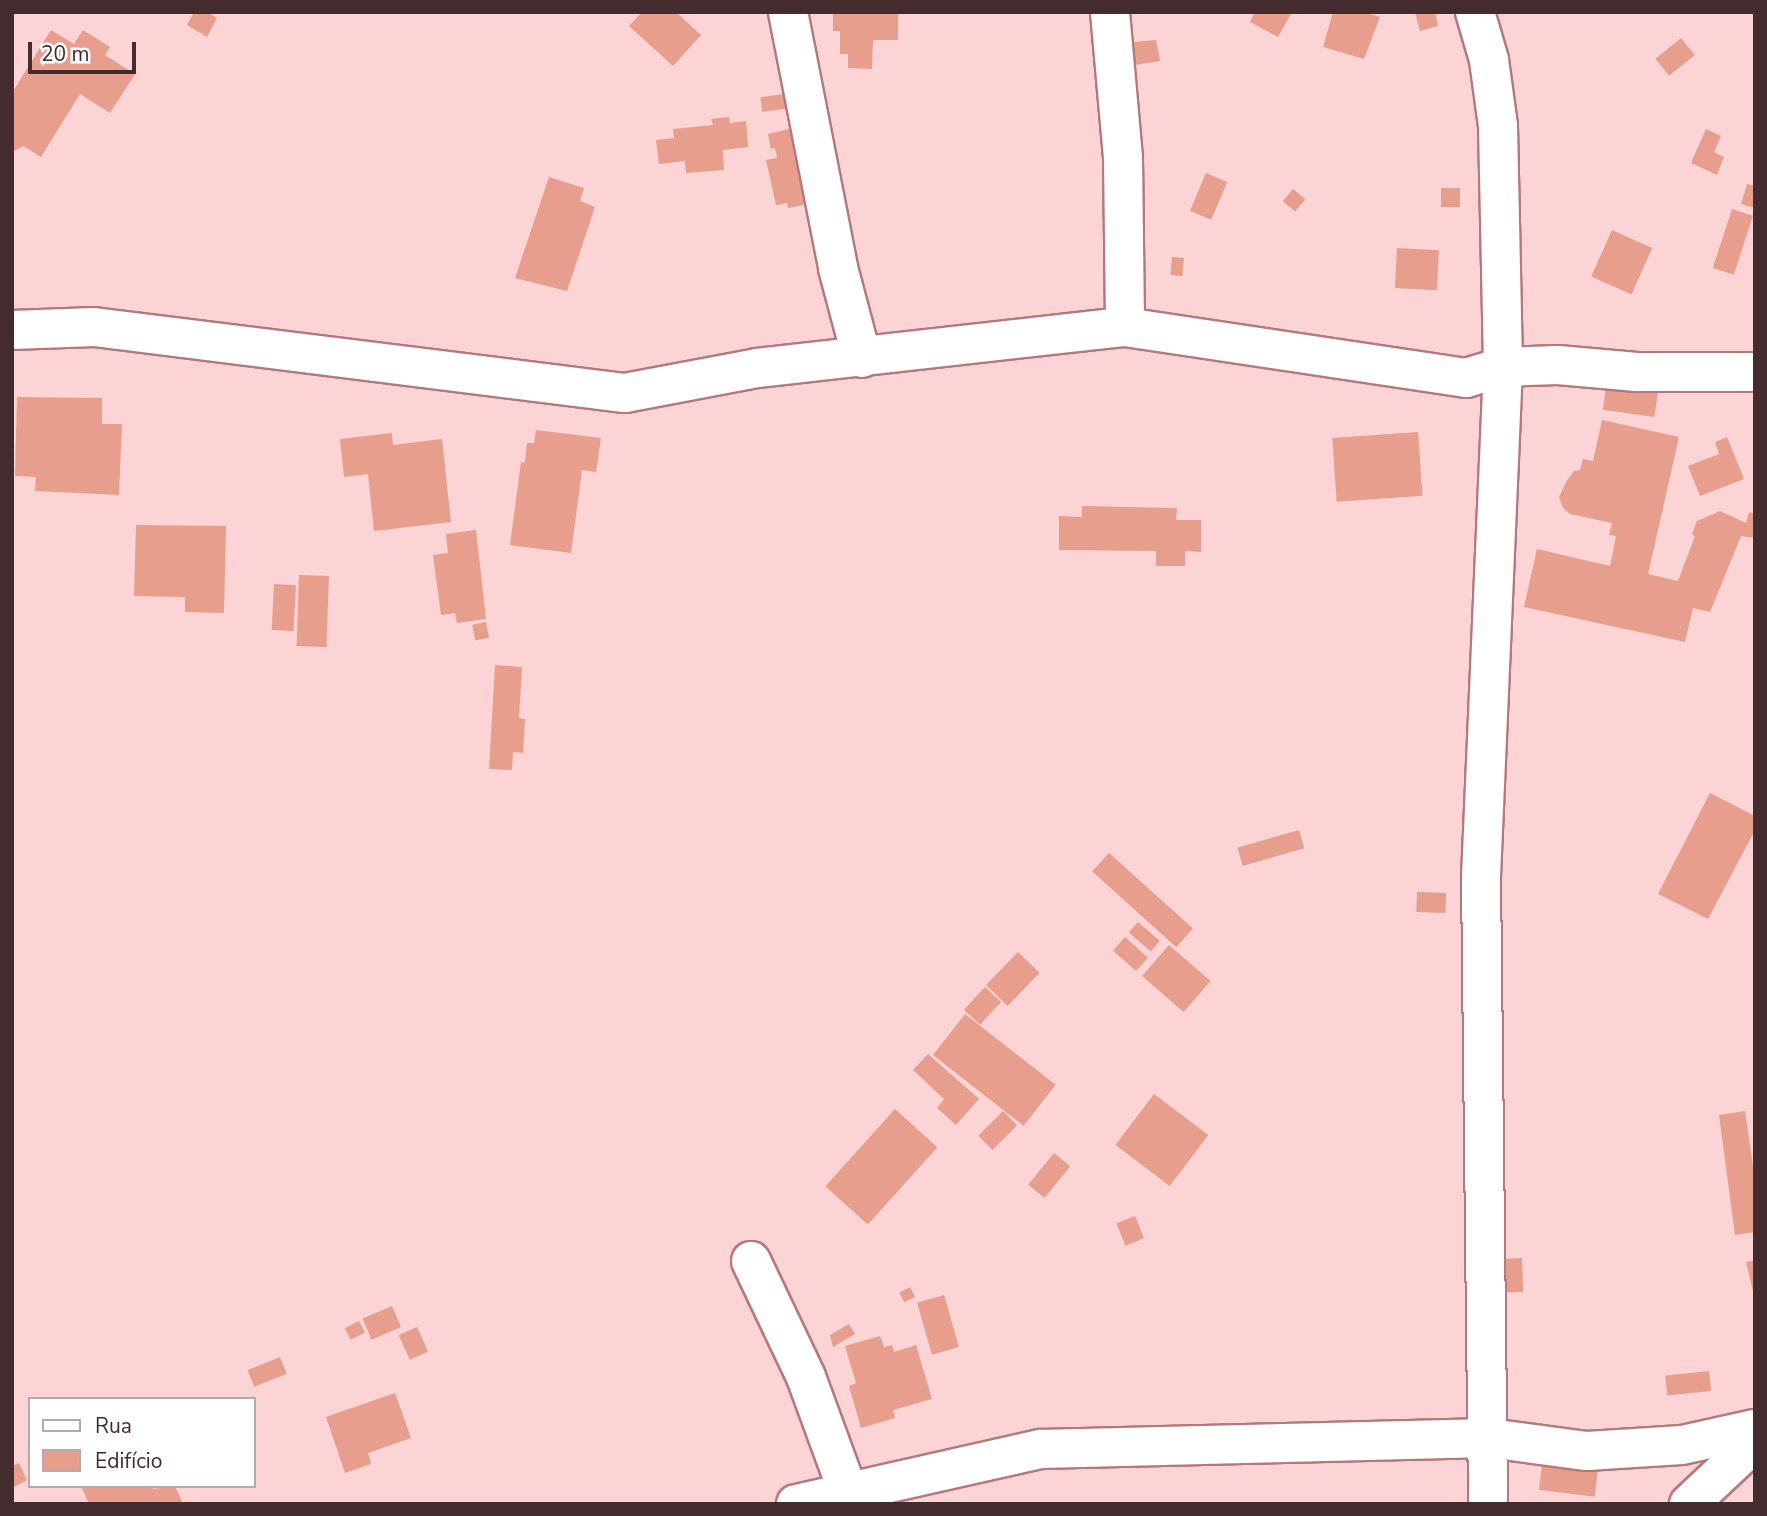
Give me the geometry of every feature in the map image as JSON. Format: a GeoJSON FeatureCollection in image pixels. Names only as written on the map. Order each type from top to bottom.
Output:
{"type":"FeatureCollection","features":[{"type":"Feature","properties":{"kind":"street"},"geometry":{"type":"LineString","coordinates":[[788,12],[838,268],[862,358]]}},
{"type":"Feature","properties":{"kind":"street"},"geometry":{"type":"LineString","coordinates":[[1110,12],[1123,158],[1125,327]]}},
{"type":"Feature","properties":{"kind":"street"},"geometry":{"type":"LineString","coordinates":[[1475,12],[1489,60],[1498,126],[1503,368],[1481,876],[1488,1504]]}},
{"type":"Feature","properties":{"kind":"street"},"geometry":{"type":"LineString","coordinates":[[12,330],[94,327],[625,393],[757,368],[1125,327],[1466,378],[1503,368],[1558,365],[1637,372],[1755,372]]}},
{"type":"Feature","properties":{"kind":"street"},"geometry":{"type":"LineString","coordinates":[[751,1261],[806,1377],[848,1492]]}},
{"type":"Feature","properties":{"kind":"street"},"geometry":{"type":"LineString","coordinates":[[796,1504],[1040,1449],[1489,1438],[1587,1451],[1682,1445],[1755,1429]]}},
{"type":"Feature","properties":{"kind":"street"},"geometry":{"type":"LineString","coordinates":[[1689,1504],[1755,1442]]}},
{"type":"Feature","properties":{"kind":"building"},"geometry":{"type":"Polygon","coordinates":[[[194,12],[207,12],[217,18],[207,37],[187,25],[194,12]]]}},
{"type":"Feature","properties":{"kind":"building"},"geometry":{"type":"Polygon","coordinates":[[[642,12],[676,12],[701,35],[673,66],[629,26],[642,12]]]}},
{"type":"Feature","properties":{"kind":"building"},"geometry":{"type":"Polygon","coordinates":[[[833,12],[898,12],[898,40],[873,40],[872,69],[848,68],[848,54],[840,54],[840,31],[833,31],[833,12]]]}},
{"type":"Feature","properties":{"kind":"building"},"geometry":{"type":"Polygon","coordinates":[[[1255,12],[1292,12],[1278,37],[1250,22],[1255,12]]]}},
{"type":"Feature","properties":{"kind":"building"},"geometry":{"type":"Polygon","coordinates":[[[1333,12],[1364,12],[1380,17],[1364,59],[1323,47],[1333,12]]]}},
{"type":"Feature","properties":{"kind":"building"},"geometry":{"type":"Polygon","coordinates":[[[1415,12],[1435,12],[1438,26],[1420,31],[1415,12]]]}},
{"type":"Feature","properties":{"kind":"building"},"geometry":{"type":"Polygon","coordinates":[[[51,30],[74,44],[83,30],[110,47],[105,55],[135,74],[110,113],[80,94],[41,157],[23,146],[12,152],[12,93],[51,30]]]}},
{"type":"Feature","properties":{"kind":"building"},"geometry":{"type":"Polygon","coordinates":[[[1681,38],[1695,55],[1669,76],[1655,59],[1681,38]]]}},
{"type":"Feature","properties":{"kind":"building"},"geometry":{"type":"Polygon","coordinates":[[[1156,40],[1160,61],[1135,65],[1133,42],[1156,40]]]}},
{"type":"Feature","properties":{"kind":"building"},"geometry":{"type":"Polygon","coordinates":[[[790,93],[792,108],[762,112],[760,97],[790,93]]]}},
{"type":"Feature","properties":{"kind":"building"},"geometry":{"type":"Polygon","coordinates":[[[729,117],[730,123],[746,121],[748,147],[723,150],[724,170],[686,173],[685,161],[659,164],[656,140],[674,138],[673,129],[713,125],[711,119],[729,117]]]}},
{"type":"Feature","properties":{"kind":"building"},"geometry":{"type":"Polygon","coordinates":[[[798,127],[809,204],[788,208],[787,203],[776,205],[766,160],[777,158],[775,148],[771,149],[768,134],[798,127]]]}},
{"type":"Feature","properties":{"kind":"building"},"geometry":{"type":"Polygon","coordinates":[[[1706,129],[1721,136],[1714,152],[1724,157],[1717,175],[1691,163],[1706,129]]]}},
{"type":"Feature","properties":{"kind":"building"},"geometry":{"type":"Polygon","coordinates":[[[1206,173],[1227,182],[1211,220],[1190,211],[1206,173]]]}},
{"type":"Feature","properties":{"kind":"building"},"geometry":{"type":"Polygon","coordinates":[[[549,177],[584,188],[580,201],[595,207],[567,291],[515,278],[549,177]]]}},
{"type":"Feature","properties":{"kind":"building"},"geometry":{"type":"Polygon","coordinates":[[[1747,184],[1755,186],[1755,208],[1741,204],[1747,184]]]}},
{"type":"Feature","properties":{"kind":"building"},"geometry":{"type":"Polygon","coordinates":[[[1441,188],[1460,188],[1460,207],[1441,207],[1441,188]]]}},
{"type":"Feature","properties":{"kind":"building"},"geometry":{"type":"Polygon","coordinates":[[[1293,189],[1305,199],[1295,212],[1283,201],[1293,189]]]}},
{"type":"Feature","properties":{"kind":"building"},"geometry":{"type":"Polygon","coordinates":[[[1732,209],[1753,216],[1734,275],[1713,268],[1732,209]]]}},
{"type":"Feature","properties":{"kind":"building"},"geometry":{"type":"Polygon","coordinates":[[[1612,230],[1652,248],[1631,294],[1591,277],[1612,230]]]}},
{"type":"Feature","properties":{"kind":"building"},"geometry":{"type":"Polygon","coordinates":[[[1397,248],[1439,250],[1437,290],[1395,288],[1397,248]]]}},
{"type":"Feature","properties":{"kind":"building"},"geometry":{"type":"Polygon","coordinates":[[[1172,257],[1184,258],[1182,276],[1170,275],[1172,257]]]}},
{"type":"Feature","properties":{"kind":"building"},"geometry":{"type":"Polygon","coordinates":[[[1607,381],[1658,388],[1654,417],[1603,410],[1607,381]]]}},
{"type":"Feature","properties":{"kind":"building"},"geometry":{"type":"Polygon","coordinates":[[[17,397],[102,398],[102,424],[122,424],[119,495],[35,491],[36,477],[15,476],[17,397]]]}},
{"type":"Feature","properties":{"kind":"building"},"geometry":{"type":"Polygon","coordinates":[[[1602,420],[1679,437],[1648,574],[1678,581],[1695,536],[1692,534],[1697,521],[1720,511],[1746,523],[1749,512],[1755,514],[1755,538],[1741,536],[1710,612],[1693,608],[1685,642],[1524,607],[1537,549],[1610,566],[1616,536],[1609,535],[1612,523],[1570,514],[1563,508],[1559,497],[1574,471],[1580,470],[1583,459],[1593,461],[1602,420]]]}},
{"type":"Feature","properties":{"kind":"building"},"geometry":{"type":"Polygon","coordinates":[[[536,430],[601,438],[596,472],[582,470],[571,553],[510,545],[521,462],[525,463],[527,443],[534,443],[536,430]]]}},
{"type":"Feature","properties":{"kind":"building"},"geometry":{"type":"Polygon","coordinates":[[[1418,432],[1422,496],[1337,502],[1332,438],[1418,432]]]}},
{"type":"Feature","properties":{"kind":"building"},"geometry":{"type":"Polygon","coordinates":[[[392,433],[393,445],[442,439],[451,522],[374,531],[368,474],[344,477],[340,439],[392,433]]]}},
{"type":"Feature","properties":{"kind":"building"},"geometry":{"type":"Polygon","coordinates":[[[1727,437],[1744,479],[1700,496],[1688,466],[1719,454],[1715,442],[1727,437]]]}},
{"type":"Feature","properties":{"kind":"building"},"geometry":{"type":"Polygon","coordinates":[[[1082,506],[1177,508],[1176,520],[1201,520],[1201,552],[1185,551],[1185,566],[1156,566],[1156,551],[1059,550],[1059,516],[1082,517],[1082,506]]]}},
{"type":"Feature","properties":{"kind":"building"},"geometry":{"type":"Polygon","coordinates":[[[136,525],[226,526],[224,613],[185,612],[185,597],[134,596],[136,525]]]}},
{"type":"Feature","properties":{"kind":"building"},"geometry":{"type":"Polygon","coordinates":[[[476,530],[486,619],[457,623],[455,613],[441,615],[433,555],[448,553],[446,534],[476,530]]]}},
{"type":"Feature","properties":{"kind":"building"},"geometry":{"type":"Polygon","coordinates":[[[299,575],[329,576],[327,647],[297,646],[299,575]]]}},
{"type":"Feature","properties":{"kind":"building"},"geometry":{"type":"Polygon","coordinates":[[[274,584],[296,585],[294,631],[272,630],[274,584]]]}},
{"type":"Feature","properties":{"kind":"building"},"geometry":{"type":"Polygon","coordinates":[[[486,622],[489,638],[475,640],[472,625],[486,622]]]}},
{"type":"Feature","properties":{"kind":"building"},"geometry":{"type":"Polygon","coordinates":[[[495,665],[522,667],[519,718],[525,719],[523,753],[513,752],[512,770],[489,769],[495,665]]]}},
{"type":"Feature","properties":{"kind":"building"},"geometry":{"type":"Polygon","coordinates":[[[1710,793],[1755,816],[1755,830],[1708,919],[1658,894],[1710,793]]]}},
{"type":"Feature","properties":{"kind":"building"},"geometry":{"type":"Polygon","coordinates":[[[1299,830],[1304,848],[1243,866],[1237,848],[1299,830]]]}},
{"type":"Feature","properties":{"kind":"building"},"geometry":{"type":"Polygon","coordinates":[[[1109,853],[1193,929],[1176,947],[1092,872],[1109,853]]]}},
{"type":"Feature","properties":{"kind":"building"},"geometry":{"type":"Polygon","coordinates":[[[1417,892],[1446,893],[1445,913],[1416,912],[1417,892]]]}},
{"type":"Feature","properties":{"kind":"building"},"geometry":{"type":"Polygon","coordinates":[[[1138,922],[1160,941],[1151,952],[1129,933],[1138,922]]]}},
{"type":"Feature","properties":{"kind":"building"},"geometry":{"type":"Polygon","coordinates":[[[1125,937],[1148,958],[1136,971],[1113,950],[1125,937]]]}},
{"type":"Feature","properties":{"kind":"building"},"geometry":{"type":"Polygon","coordinates":[[[1169,945],[1211,981],[1184,1012],[1142,976],[1169,945]]]}},
{"type":"Feature","properties":{"kind":"building"},"geometry":{"type":"Polygon","coordinates":[[[1018,952],[1040,973],[1008,1006],[986,985],[1018,952]]]}},
{"type":"Feature","properties":{"kind":"building"},"geometry":{"type":"Polygon","coordinates":[[[985,987],[1001,1002],[980,1025],[964,1010],[985,987]]]}},
{"type":"Feature","properties":{"kind":"building"},"geometry":{"type":"Polygon","coordinates":[[[965,1014],[1056,1085],[1024,1126],[933,1055],[965,1014]]]}},
{"type":"Feature","properties":{"kind":"building"},"geometry":{"type":"Polygon","coordinates":[[[928,1054],[979,1099],[956,1125],[937,1108],[944,1099],[913,1070],[928,1054]]]}},
{"type":"Feature","properties":{"kind":"building"},"geometry":{"type":"Polygon","coordinates":[[[1154,1094],[1208,1135],[1170,1186],[1115,1145],[1154,1094]]]}},
{"type":"Feature","properties":{"kind":"building"},"geometry":{"type":"Polygon","coordinates":[[[895,1109],[937,1147],[868,1224],[825,1186],[895,1109]]]}},
{"type":"Feature","properties":{"kind":"building"},"geometry":{"type":"Polygon","coordinates":[[[1003,1111],[1017,1125],[992,1150],[978,1136],[1003,1111]]]}},
{"type":"Feature","properties":{"kind":"building"},"geometry":{"type":"Polygon","coordinates":[[[1745,1111],[1755,1180],[1755,1232],[1735,1235],[1719,1115],[1745,1111]]]}},
{"type":"Feature","properties":{"kind":"building"},"geometry":{"type":"Polygon","coordinates":[[[1054,1153],[1070,1166],[1045,1198],[1028,1185],[1054,1153]]]}},
{"type":"Feature","properties":{"kind":"building"},"geometry":{"type":"Polygon","coordinates":[[[1135,1216],[1144,1238],[1125,1246],[1116,1223],[1135,1216]]]}},
{"type":"Feature","properties":{"kind":"building"},"geometry":{"type":"Polygon","coordinates":[[[1522,1258],[1523,1292],[1505,1293],[1504,1259],[1522,1258]]]}},
{"type":"Feature","properties":{"kind":"building"},"geometry":{"type":"Polygon","coordinates":[[[1755,1260],[1755,1294],[1754,1295],[1746,1262],[1755,1260]]]}},
{"type":"Feature","properties":{"kind":"building"},"geometry":{"type":"Polygon","coordinates":[[[910,1287],[915,1297],[904,1302],[899,1292],[910,1287]]]}},
{"type":"Feature","properties":{"kind":"building"},"geometry":{"type":"Polygon","coordinates":[[[944,1295],[959,1347],[932,1355],[917,1303],[944,1295]]]}},
{"type":"Feature","properties":{"kind":"building"},"geometry":{"type":"Polygon","coordinates":[[[392,1306],[401,1327],[372,1340],[363,1319],[392,1306]]]}},
{"type":"Feature","properties":{"kind":"building"},"geometry":{"type":"Polygon","coordinates":[[[359,1321],[365,1333],[351,1340],[345,1328],[359,1321]]]}},
{"type":"Feature","properties":{"kind":"building"},"geometry":{"type":"Polygon","coordinates":[[[849,1324],[855,1334],[833,1347],[830,1335],[849,1324]]]}},
{"type":"Feature","properties":{"kind":"building"},"geometry":{"type":"Polygon","coordinates":[[[417,1327],[428,1352],[410,1360],[399,1335],[417,1327]]]}},
{"type":"Feature","properties":{"kind":"building"},"geometry":{"type":"Polygon","coordinates":[[[880,1336],[884,1347],[892,1345],[894,1352],[916,1345],[932,1399],[893,1410],[895,1418],[861,1428],[849,1386],[856,1383],[845,1346],[880,1336]]]}},
{"type":"Feature","properties":{"kind":"building"},"geometry":{"type":"Polygon","coordinates":[[[280,1357],[287,1374],[254,1387],[248,1370],[280,1357]]]}},
{"type":"Feature","properties":{"kind":"building"},"geometry":{"type":"Polygon","coordinates":[[[1709,1371],[1711,1391],[1667,1395],[1665,1376],[1709,1371]]]}},
{"type":"Feature","properties":{"kind":"building"},"geometry":{"type":"Polygon","coordinates":[[[395,1393],[411,1438],[368,1453],[371,1464],[345,1473],[326,1417],[395,1393]]]}},
{"type":"Feature","properties":{"kind":"building"},"geometry":{"type":"Polygon","coordinates":[[[19,1463],[27,1480],[12,1488],[12,1466],[19,1463]]]}},
{"type":"Feature","properties":{"kind":"building"},"geometry":{"type":"Polygon","coordinates":[[[1542,1465],[1598,1472],[1595,1497],[1539,1490],[1542,1465]]]}},
{"type":"Feature","properties":{"kind":"building"},"geometry":{"type":"Polygon","coordinates":[[[82,1488],[176,1488],[183,1504],[89,1504],[82,1488]]]}}]}
